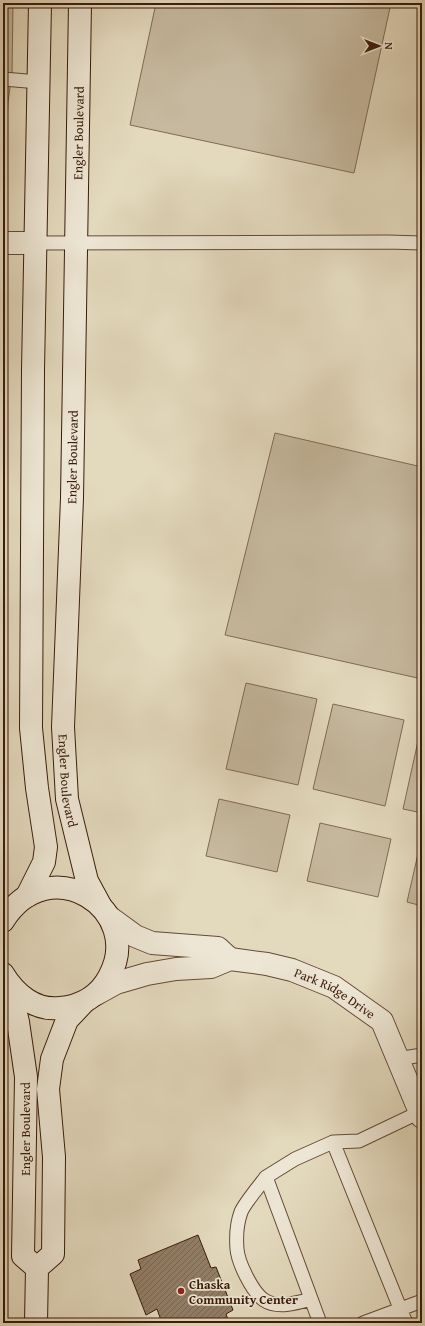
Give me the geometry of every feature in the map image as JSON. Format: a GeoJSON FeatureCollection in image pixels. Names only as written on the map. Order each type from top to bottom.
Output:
{"type":"FeatureCollection","features":[{"type":"Feature","properties":{"kind":"main road"},"geometry":{"type":"LineString","coordinates":[[3,921],[17,903],[27,896],[44,862],[46,847],[36,788],[31,728],[33,370],[40,3]]}},
{"type":"Feature","properties":{"kind":"main road","name":"Engler Boulevard"},"geometry":{"type":"LineString","coordinates":[[5,980],[18,1022],[26,1077],[23,1256],[37,1268],[53,1254],[54,1157],[48,1089],[52,1059],[67,1020],[106,984],[116,958],[117,943],[114,929],[87,881],[67,799],[63,727],[72,498],[80,3]]}},
{"type":"Feature","properties":{"kind":"main road"},"geometry":{"type":"LineString","coordinates":[[3,243],[36,243]]}},
{"type":"Feature","properties":{"kind":"main road","name":"Park Ridge Drive"},"geometry":{"type":"LineString","coordinates":[[27,896],[44,889],[62,888],[76,891],[89,897],[135,936],[152,943],[218,948],[230,959],[267,964],[292,970],[334,987],[382,1021],[421,1114]]}},
{"type":"Feature","properties":{"kind":"main road"},"geometry":{"type":"LineString","coordinates":[[5,980],[19,995],[30,1002],[43,1007],[71,1007],[116,984],[147,974],[176,969],[211,967],[230,959]]}},
{"type":"Feature","properties":{"kind":"main road"},"geometry":{"type":"LineString","coordinates":[[36,1323],[37,1268]]}},
{"type":"Feature","properties":{"kind":"lane"},"geometry":{"type":"LineString","coordinates":[[3,79],[39,82]]}},
{"type":"Feature","properties":{"kind":"lane"},"geometry":{"type":"LineString","coordinates":[[36,243],[422,243]]}},
{"type":"Feature","properties":{"kind":"lane"},"geometry":{"type":"LineString","coordinates":[[397,1059],[422,1055]]}},
{"type":"Feature","properties":{"kind":"lane"},"geometry":{"type":"LineString","coordinates":[[311,1299],[291,1304],[278,1304],[264,1300],[252,1287],[237,1250],[241,1211],[266,1177],[295,1159],[333,1142],[359,1141],[421,1114]]}},
{"type":"Feature","properties":{"kind":"lane"},"geometry":{"type":"LineString","coordinates":[[333,1142],[406,1323]]}},
{"type":"Feature","properties":{"kind":"lane"},"geometry":{"type":"LineString","coordinates":[[266,1177],[320,1323]]}},
{"type":"Feature","properties":{"kind":"lane"},"geometry":{"type":"LineString","coordinates":[[363,1323],[422,1301]]}},
{"type":"Feature","properties":{"kind":"green space"},"geometry":{"type":"Polygon","coordinates":[[[3,3],[13,3],[12,74],[8,102],[4,181],[3,181],[3,3]]]}},
{"type":"Feature","properties":{"kind":"green space"},"geometry":{"type":"Polygon","coordinates":[[[156,3],[391,3],[354,173],[130,125],[156,3]]]}},
{"type":"Feature","properties":{"kind":"green space"},"geometry":{"type":"Polygon","coordinates":[[[275,433],[422,467],[422,679],[225,635],[275,433]]]}},
{"type":"Feature","properties":{"kind":"green space"},"geometry":{"type":"Polygon","coordinates":[[[246,683],[317,699],[298,785],[226,769],[246,683]]]}},
{"type":"Feature","properties":{"kind":"green space"},"geometry":{"type":"Polygon","coordinates":[[[333,704],[404,720],[385,806],[313,789],[333,704]]]}},
{"type":"Feature","properties":{"kind":"green space"},"geometry":{"type":"Polygon","coordinates":[[[422,723],[422,813],[403,809],[422,723]]]}},
{"type":"Feature","properties":{"kind":"green space"},"geometry":{"type":"Polygon","coordinates":[[[219,799],[290,815],[277,872],[206,856],[219,799]]]}},
{"type":"Feature","properties":{"kind":"green space"},"geometry":{"type":"Polygon","coordinates":[[[320,823],[391,839],[378,897],[307,881],[320,823]]]}},
{"type":"Feature","properties":{"kind":"green space"},"geometry":{"type":"Polygon","coordinates":[[[420,845],[422,846],[422,906],[407,902],[420,845]]]}},
{"type":"Feature","properties":{"kind":"building","name":"Chaska Community Center"},"geometry":{"type":"Polygon","coordinates":[[[198,1235],[211,1268],[216,1267],[233,1310],[226,1314],[229,1323],[162,1323],[157,1309],[146,1315],[130,1274],[141,1269],[138,1260],[198,1235]]]}},
{"type":"Feature","properties":{"kind":"place","name":"Chaska Community Center"},"geometry":{"type":"Point","coordinates":[181,1291]}}]}
